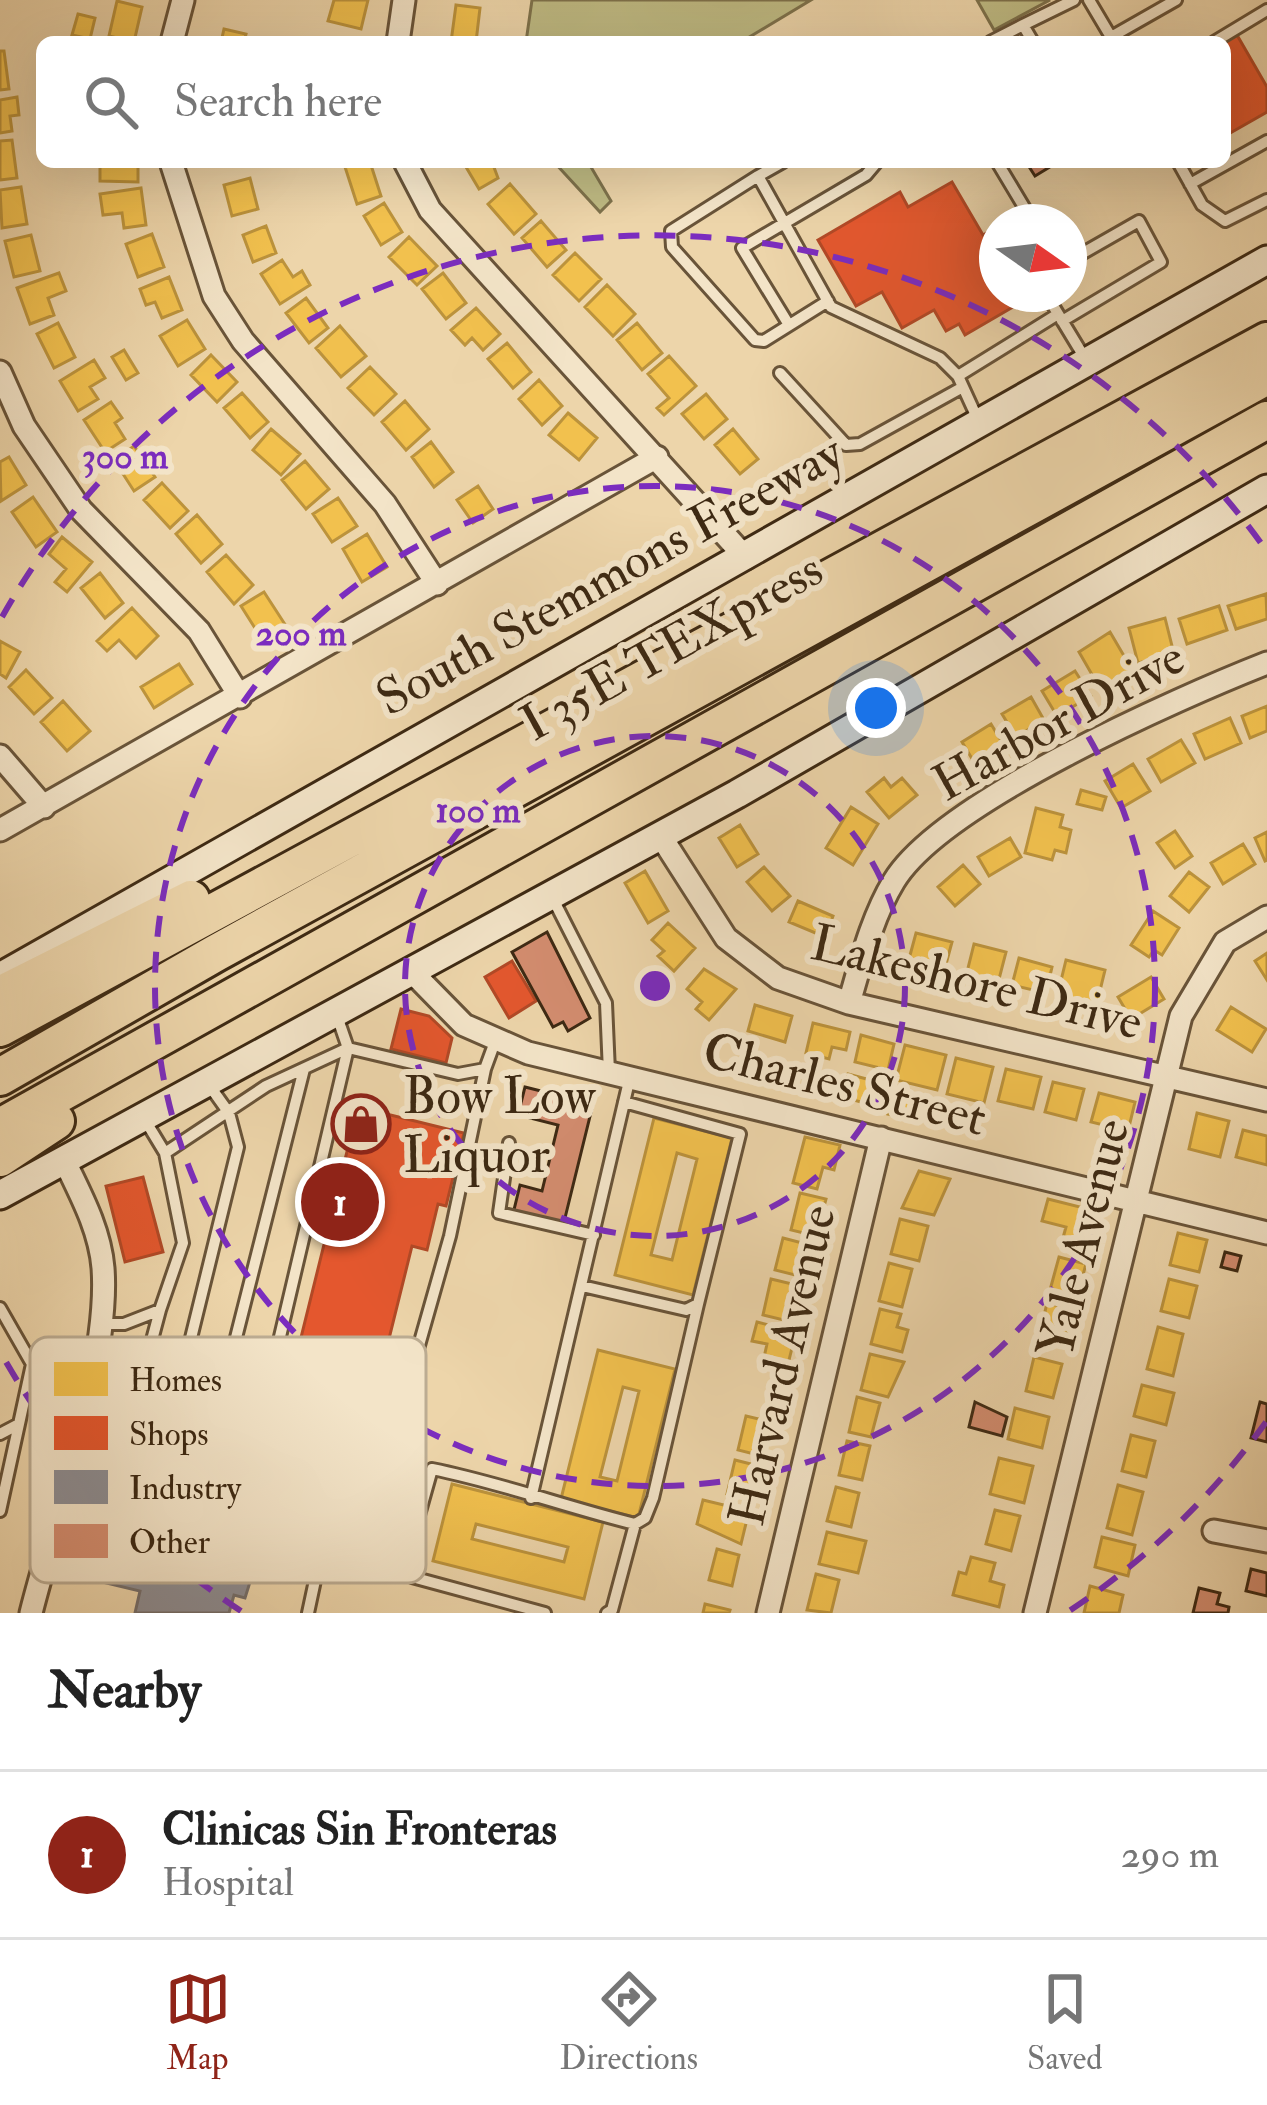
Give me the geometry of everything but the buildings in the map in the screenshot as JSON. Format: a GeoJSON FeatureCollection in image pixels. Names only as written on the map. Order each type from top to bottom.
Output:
{"type":"FeatureCollection","features":[{"type":"Feature","properties":{"kind":"highway"},"geometry":{"type":"LineString","coordinates":[[1204,379],[1267,322]]}},
{"type":"Feature","properties":{"kind":"highway","name":"South Stemmons Freeway"},"geometry":{"type":"LineString","coordinates":[[0,1028],[1267,341]]}},
{"type":"Feature","properties":{"kind":"highway","name":"I 35E TEXpress"},"geometry":{"type":"LineString","coordinates":[[8,1072],[1267,376]]}},
{"type":"Feature","properties":{"kind":"highway"},"geometry":{"type":"LineString","coordinates":[[0,1127],[1267,420]]}},
{"type":"Feature","properties":{"kind":"highway"},"geometry":{"type":"LineString","coordinates":[[877,637],[1267,446]]}},
{"type":"Feature","properties":{"kind":"highway"},"geometry":{"type":"LineString","coordinates":[[0,995],[110,937],[552,728]]}},
{"type":"Feature","properties":{"kind":"highway"},"geometry":{"type":"LineString","coordinates":[[0,1158],[325,944]]}},
{"type":"Feature","properties":{"kind":"main road","name":"South Stemmons Freeway"},"geometry":{"type":"LineString","coordinates":[[0,977],[159,882],[746,558],[1267,260]]}},
{"type":"Feature","properties":{"kind":"main road"},"geometry":{"type":"LineString","coordinates":[[0,1196],[414,974],[1267,489]]}},
{"type":"Feature","properties":{"kind":"street"},"geometry":{"type":"LineString","coordinates":[[174,36],[183,0]]}},
{"type":"Feature","properties":{"kind":"street"},"geometry":{"type":"LineString","coordinates":[[399,36],[404,0]]}},
{"type":"Feature","properties":{"kind":"street"},"geometry":{"type":"LineString","coordinates":[[173,168],[214,296],[243,341],[385,504],[436,584]]}},
{"type":"Feature","properties":{"kind":"street"},"geometry":{"type":"LineString","coordinates":[[408,168],[430,210],[746,558]]}},
{"type":"Feature","properties":{"kind":"street"},"geometry":{"type":"LineString","coordinates":[[0,372],[24,426],[81,510],[199,631],[240,697]]}},
{"type":"Feature","properties":{"kind":"street"},"geometry":{"type":"LineString","coordinates":[[0,830],[657,457]]}},
{"type":"Feature","properties":{"kind":"street","name":"Harbor Drive"},"geometry":{"type":"LineString","coordinates":[[849,1003],[868,938],[895,879],[940,833],[1105,736],[1180,698],[1267,663]]}},
{"type":"Feature","properties":{"kind":"street"},"geometry":{"type":"LineString","coordinates":[[0,756],[44,807]]}},
{"type":"Feature","properties":{"kind":"street","name":"Lakeshore Drive"},"geometry":{"type":"LineString","coordinates":[[659,835],[726,938],[746,958],[778,978],[849,1003],[1267,1100]]}},
{"type":"Feature","properties":{"kind":"street","name":"Yale Avenue"},"geometry":{"type":"LineString","coordinates":[[1035,1613],[1181,1016],[1208,962],[1225,942],[1267,917]]}},
{"type":"Feature","properties":{"kind":"street","name":"Charles Street"},"geometry":{"type":"LineString","coordinates":[[414,974],[464,1024],[528,1053],[1267,1233]]}},
{"type":"Feature","properties":{"kind":"street","name":"Harvard Avenue"},"geometry":{"type":"LineString","coordinates":[[768,1613],[881,1138]]}},
{"type":"Feature","properties":{"kind":"street"},"geometry":{"type":"LineString","coordinates":[[66,1164],[89,1210],[99,1249],[98,1337]]}},
{"type":"Feature","properties":{"kind":"street"},"geometry":{"type":"LineString","coordinates":[[1214,1531],[1267,1541]]}},
{"type":"Feature","properties":{"kind":"street"},"geometry":{"type":"LineString","coordinates":[[31,1613],[38,1583]]}},
{"type":"Feature","properties":{"kind":"lane"},"geometry":{"type":"LineString","coordinates":[[1002,36],[1074,0]]}},
{"type":"Feature","properties":{"kind":"lane"},"geometry":{"type":"LineString","coordinates":[[1089,0],[1110,36]]}},
{"type":"Feature","properties":{"kind":"lane"},"geometry":{"type":"LineString","coordinates":[[1117,36],[1176,0]]}},
{"type":"Feature","properties":{"kind":"lane"},"geometry":{"type":"LineString","coordinates":[[1224,36],[1267,10]]}},
{"type":"Feature","properties":{"kind":"lane"},"geometry":{"type":"LineString","coordinates":[[1023,25],[1029,36]]}},
{"type":"Feature","properties":{"kind":"lane"},"geometry":{"type":"LineString","coordinates":[[1231,161],[1267,141]]}},
{"type":"Feature","properties":{"kind":"lane"},"geometry":{"type":"LineString","coordinates":[[772,168],[671,231],[668,239],[747,335],[764,341],[828,301]]}},
{"type":"Feature","properties":{"kind":"lane"},"geometry":{"type":"LineString","coordinates":[[789,326],[742,256],[742,248],[872,168]]}},
{"type":"Feature","properties":{"kind":"lane"},"geometry":{"type":"LineString","coordinates":[[1001,168],[1022,204]]}},
{"type":"Feature","properties":{"kind":"lane"},"geometry":{"type":"LineString","coordinates":[[1181,168],[1202,205],[1226,221],[1267,200]]}},
{"type":"Feature","properties":{"kind":"lane"},"geometry":{"type":"LineString","coordinates":[[1190,184],[1219,168]]}},
{"type":"Feature","properties":{"kind":"lane"},"geometry":{"type":"LineString","coordinates":[[758,176],[828,301],[842,314],[889,330],[940,358],[960,382],[980,424]]}},
{"type":"Feature","properties":{"kind":"lane"},"geometry":{"type":"LineString","coordinates":[[1087,251],[1139,221],[1161,262],[1087,302]]}},
{"type":"Feature","properties":{"kind":"lane"},"geometry":{"type":"LineString","coordinates":[[1057,312],[1088,362]]}},
{"type":"Feature","properties":{"kind":"lane"},"geometry":{"type":"LineString","coordinates":[[780,373],[846,445],[860,444],[1069,312]]}},
{"type":"Feature","properties":{"kind":"lane"},"geometry":{"type":"LineString","coordinates":[[531,1498],[624,1102],[606,1004],[551,896]]}},
{"type":"Feature","properties":{"kind":"lane"},"geometry":{"type":"LineString","coordinates":[[280,1337],[344,1077],[348,1048],[337,1016]]}},
{"type":"Feature","properties":{"kind":"lane"},"geometry":{"type":"LineString","coordinates":[[423,1337],[496,1039]]}},
{"type":"Feature","properties":{"kind":"lane"},"geometry":{"type":"LineString","coordinates":[[165,1153],[266,1086],[348,1048],[458,1074],[485,1069]]}},
{"type":"Feature","properties":{"kind":"lane"},"geometry":{"type":"LineString","coordinates":[[236,1337],[304,1069]]}},
{"type":"Feature","properties":{"kind":"lane"},"geometry":{"type":"LineString","coordinates":[[191,1337],[238,1147],[229,1113],[209,1085]]}},
{"type":"Feature","properties":{"kind":"lane"},"geometry":{"type":"LineString","coordinates":[[607,1613],[612,1610],[635,1524],[645,1518],[653,1498],[740,1134],[624,1102]]}},
{"type":"Feature","properties":{"kind":"lane"},"geometry":{"type":"LineString","coordinates":[[145,1120],[165,1153],[183,1243],[153,1337]]}},
{"type":"Feature","properties":{"kind":"lane"},"geometry":{"type":"LineString","coordinates":[[509,1143],[499,1214],[594,1235]]}},
{"type":"Feature","properties":{"kind":"lane"},"geometry":{"type":"LineString","coordinates":[[582,1286],[686,1310],[698,1304]]}},
{"type":"Feature","properties":{"kind":"lane"},"geometry":{"type":"LineString","coordinates":[[0,1308],[30,1360]]}},
{"type":"Feature","properties":{"kind":"lane"},"geometry":{"type":"LineString","coordinates":[[100,1324],[124,1324],[160,1310]]}},
{"type":"Feature","properties":{"kind":"lane"},"geometry":{"type":"LineString","coordinates":[[0,1511],[30,1373]]}},
{"type":"Feature","properties":{"kind":"lane"},"geometry":{"type":"LineString","coordinates":[[0,1434],[19,1424]]}},
{"type":"Feature","properties":{"kind":"lane"},"geometry":{"type":"LineString","coordinates":[[426,1490],[432,1469],[507,1484],[531,1498],[635,1524]]}},
{"type":"Feature","properties":{"kind":"lane"},"geometry":{"type":"LineString","coordinates":[[426,1581],[545,1613]]}},
{"type":"Feature","properties":{"kind":"lane"},"geometry":{"type":"LineString","coordinates":[[308,1613],[316,1583]]}},
{"type":"Feature","properties":{"kind":"shaded area"},"geometry":{"type":"Polygon","coordinates":[[[532,0],[811,0],[751,36],[527,36],[532,0]]]}},
{"type":"Feature","properties":{"kind":"shaded area"},"geometry":{"type":"Polygon","coordinates":[[[977,0],[1050,0],[994,30],[977,0]]]}},
{"type":"Feature","properties":{"kind":"shaded area"},"geometry":{"type":"Polygon","coordinates":[[[560,168],[592,168],[611,201],[600,212],[560,168]]]}},
{"type":"Feature","properties":{"kind":"place","name":"Bow Low Liquor"},"geometry":{"type":"Point","coordinates":[361,1124]}},
{"type":"Feature","properties":{"kind":"place","name":"Clinicas Sin Fronteras"},"geometry":{"type":"Point","coordinates":[340,1202]}}]}
